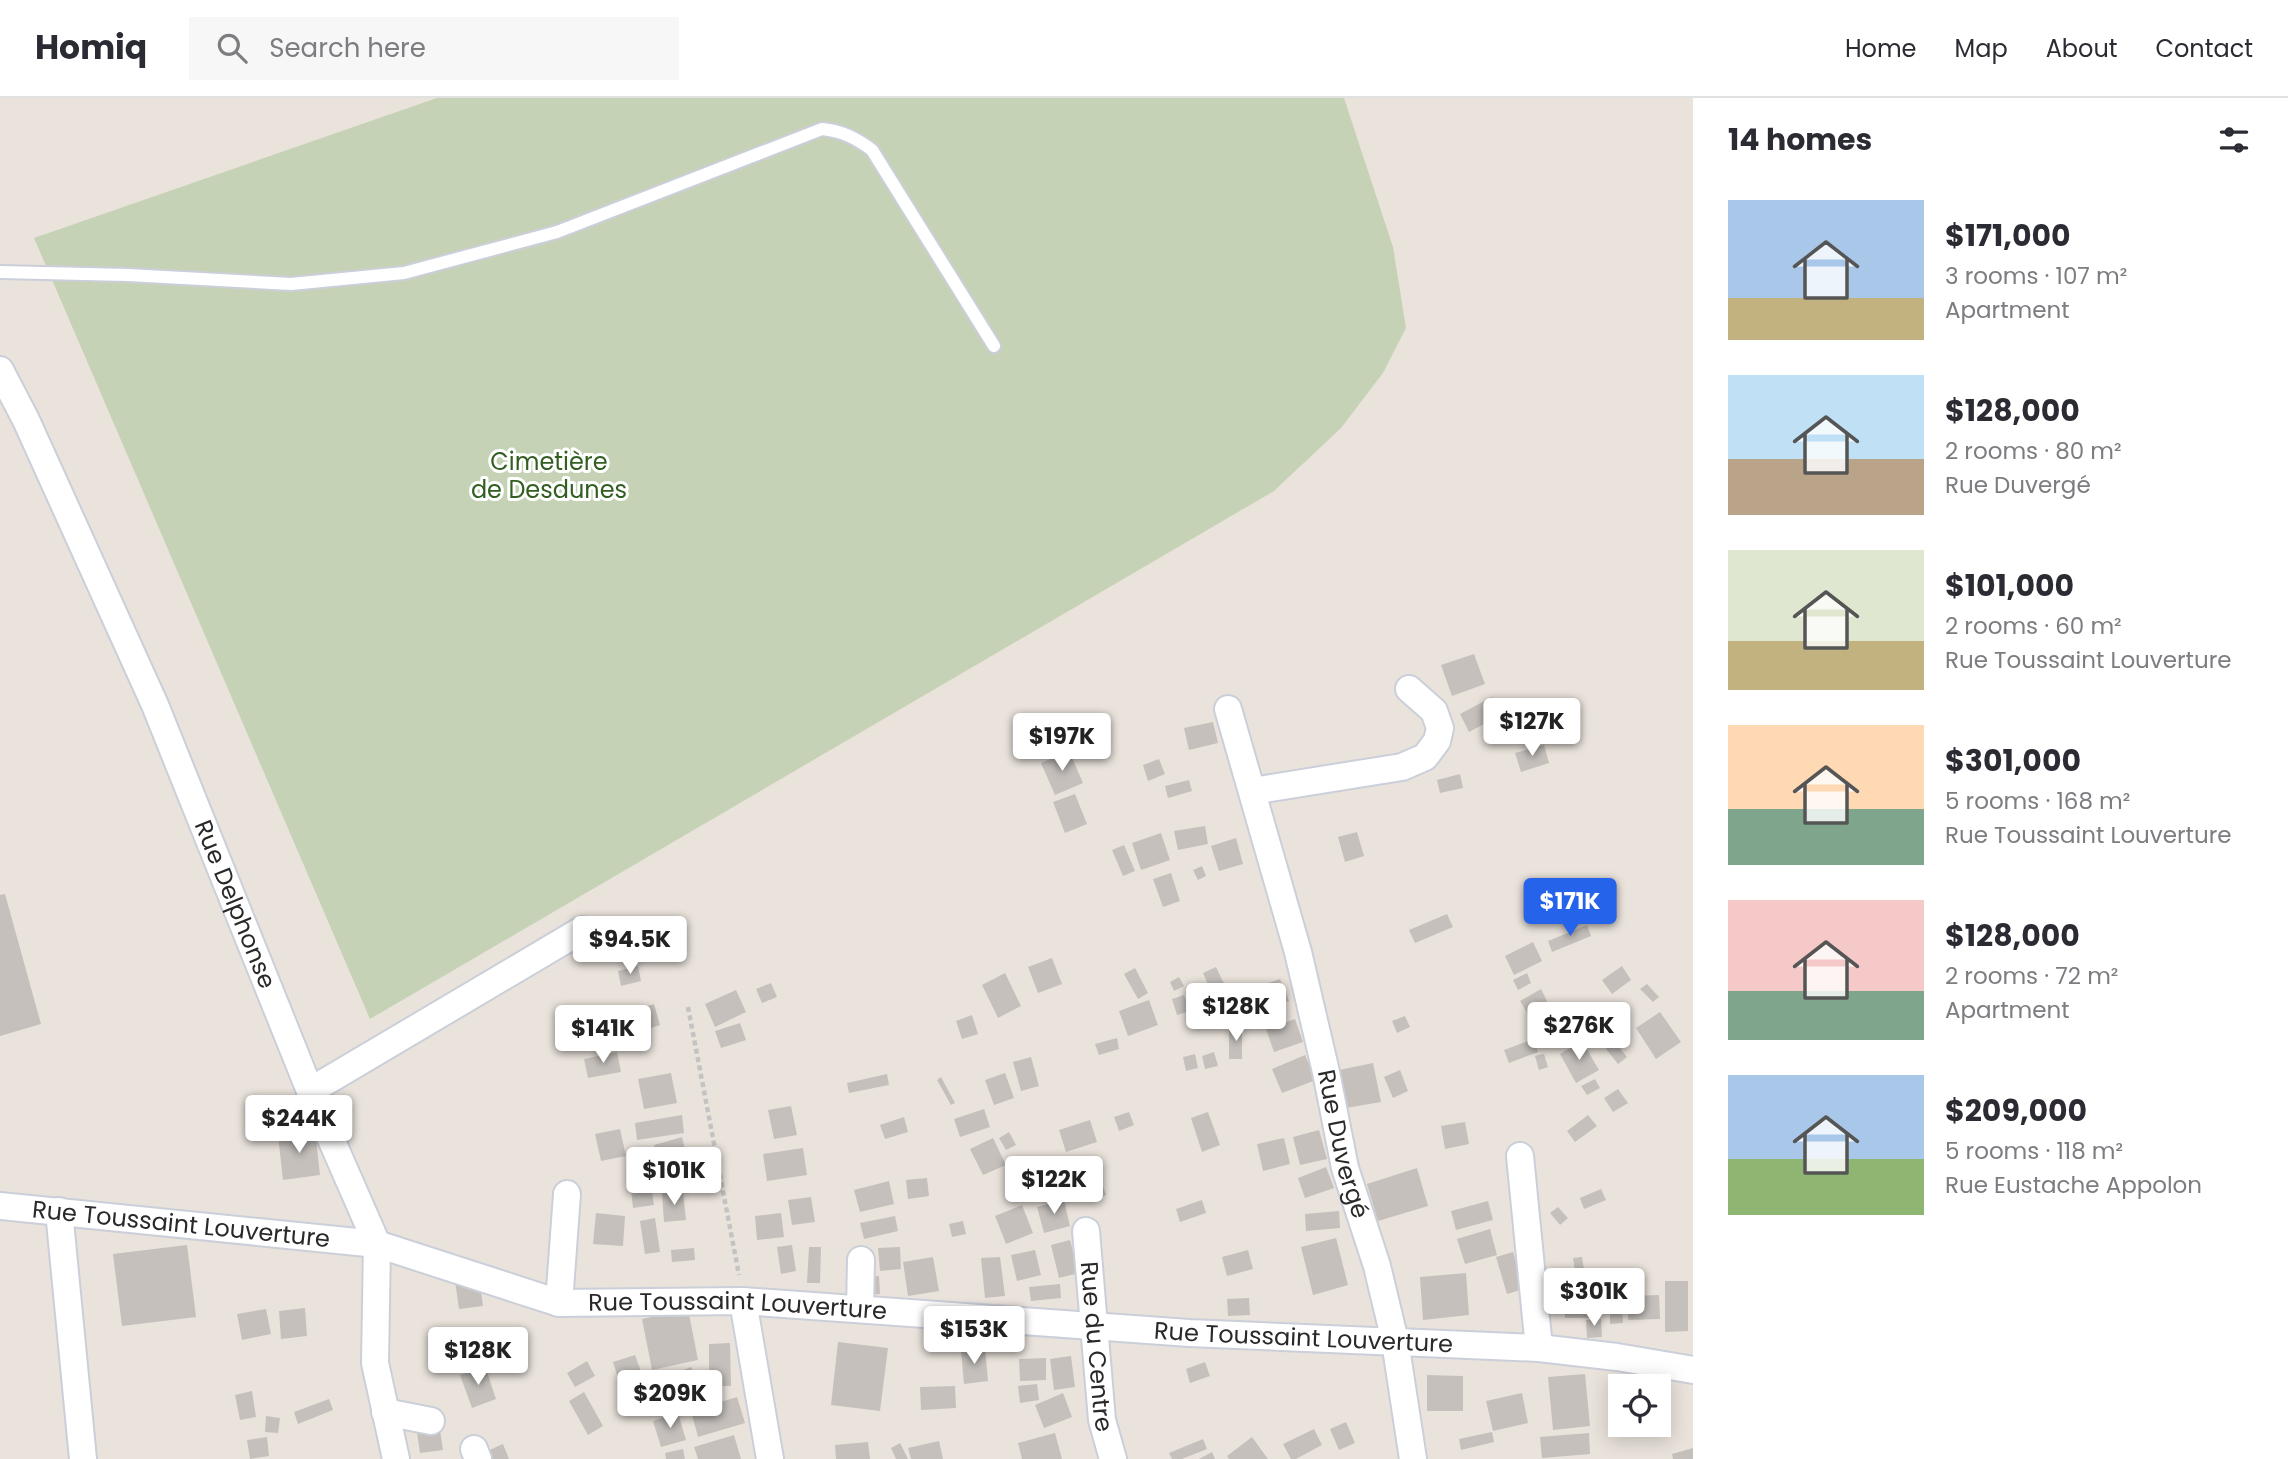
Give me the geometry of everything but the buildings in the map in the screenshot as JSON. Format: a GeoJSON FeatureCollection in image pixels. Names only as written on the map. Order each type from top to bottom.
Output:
{"type":"FeatureCollection","features":[{"type":"Feature","properties":{"kind":"street","name":"Rue Delphonse"},"geometry":{"type":"LineString","coordinates":[[0,370],[26,421],[155,705],[310,1091],[377,1244],[375,1363],[396,1459]]}},
{"type":"Feature","properties":{"kind":"street"},"geometry":{"type":"LineString","coordinates":[[1252,791],[1402,767],[1425,757],[1437,741],[1440,727],[1434,711],[1409,689]]}},
{"type":"Feature","properties":{"kind":"street","name":"Rue Duvergé"},"geometry":{"type":"LineString","coordinates":[[1228,709],[1298,952],[1345,1168],[1377,1266],[1395,1341],[1413,1459]]}},
{"type":"Feature","properties":{"kind":"street"},"geometry":{"type":"LineString","coordinates":[[310,1091],[582,930]]}},
{"type":"Feature","properties":{"kind":"street"},"geometry":{"type":"LineString","coordinates":[[1520,1156],[1539,1348]]}},
{"type":"Feature","properties":{"kind":"street"},"geometry":{"type":"LineString","coordinates":[[559,1303],[567,1194]]}},
{"type":"Feature","properties":{"kind":"street","name":"Rue Toussaint Louverture"},"geometry":{"type":"LineString","coordinates":[[0,1206],[377,1244],[559,1303],[743,1301],[1189,1333],[1539,1348],[1617,1357],[1693,1370]]}},
{"type":"Feature","properties":{"kind":"street"},"geometry":{"type":"LineString","coordinates":[[59,1211],[83,1459]]}},
{"type":"Feature","properties":{"kind":"street","name":"Rue du Centre"},"geometry":{"type":"LineString","coordinates":[[1086,1231],[1102,1420],[1113,1459]]}},
{"type":"Feature","properties":{"kind":"street"},"geometry":{"type":"LineString","coordinates":[[860,1309],[861,1260]]}},
{"type":"Feature","properties":{"kind":"street"},"geometry":{"type":"LineString","coordinates":[[743,1301],[770,1459]]}},
{"type":"Feature","properties":{"kind":"street"},"geometry":{"type":"LineString","coordinates":[[384,1412],[431,1422]]}},
{"type":"Feature","properties":{"kind":"lane"},"geometry":{"type":"LineString","coordinates":[[0,272],[128,275],[291,284],[404,273],[557,232],[822,130],[839,131],[872,150],[995,346]]}},
{"type":"Feature","properties":{"kind":"path"},"geometry":{"type":"LineString","coordinates":[[688,1007],[743,1301]]}},
{"type":"Feature","properties":{"kind":"green space","name":"Cimetière de Desdunes"},"geometry":{"type":"Polygon","coordinates":[[[437,98],[1344,98],[1393,247],[1406,328],[1383,373],[1341,428],[1274,491],[370,1019],[34,238],[437,98]]]}}]}
